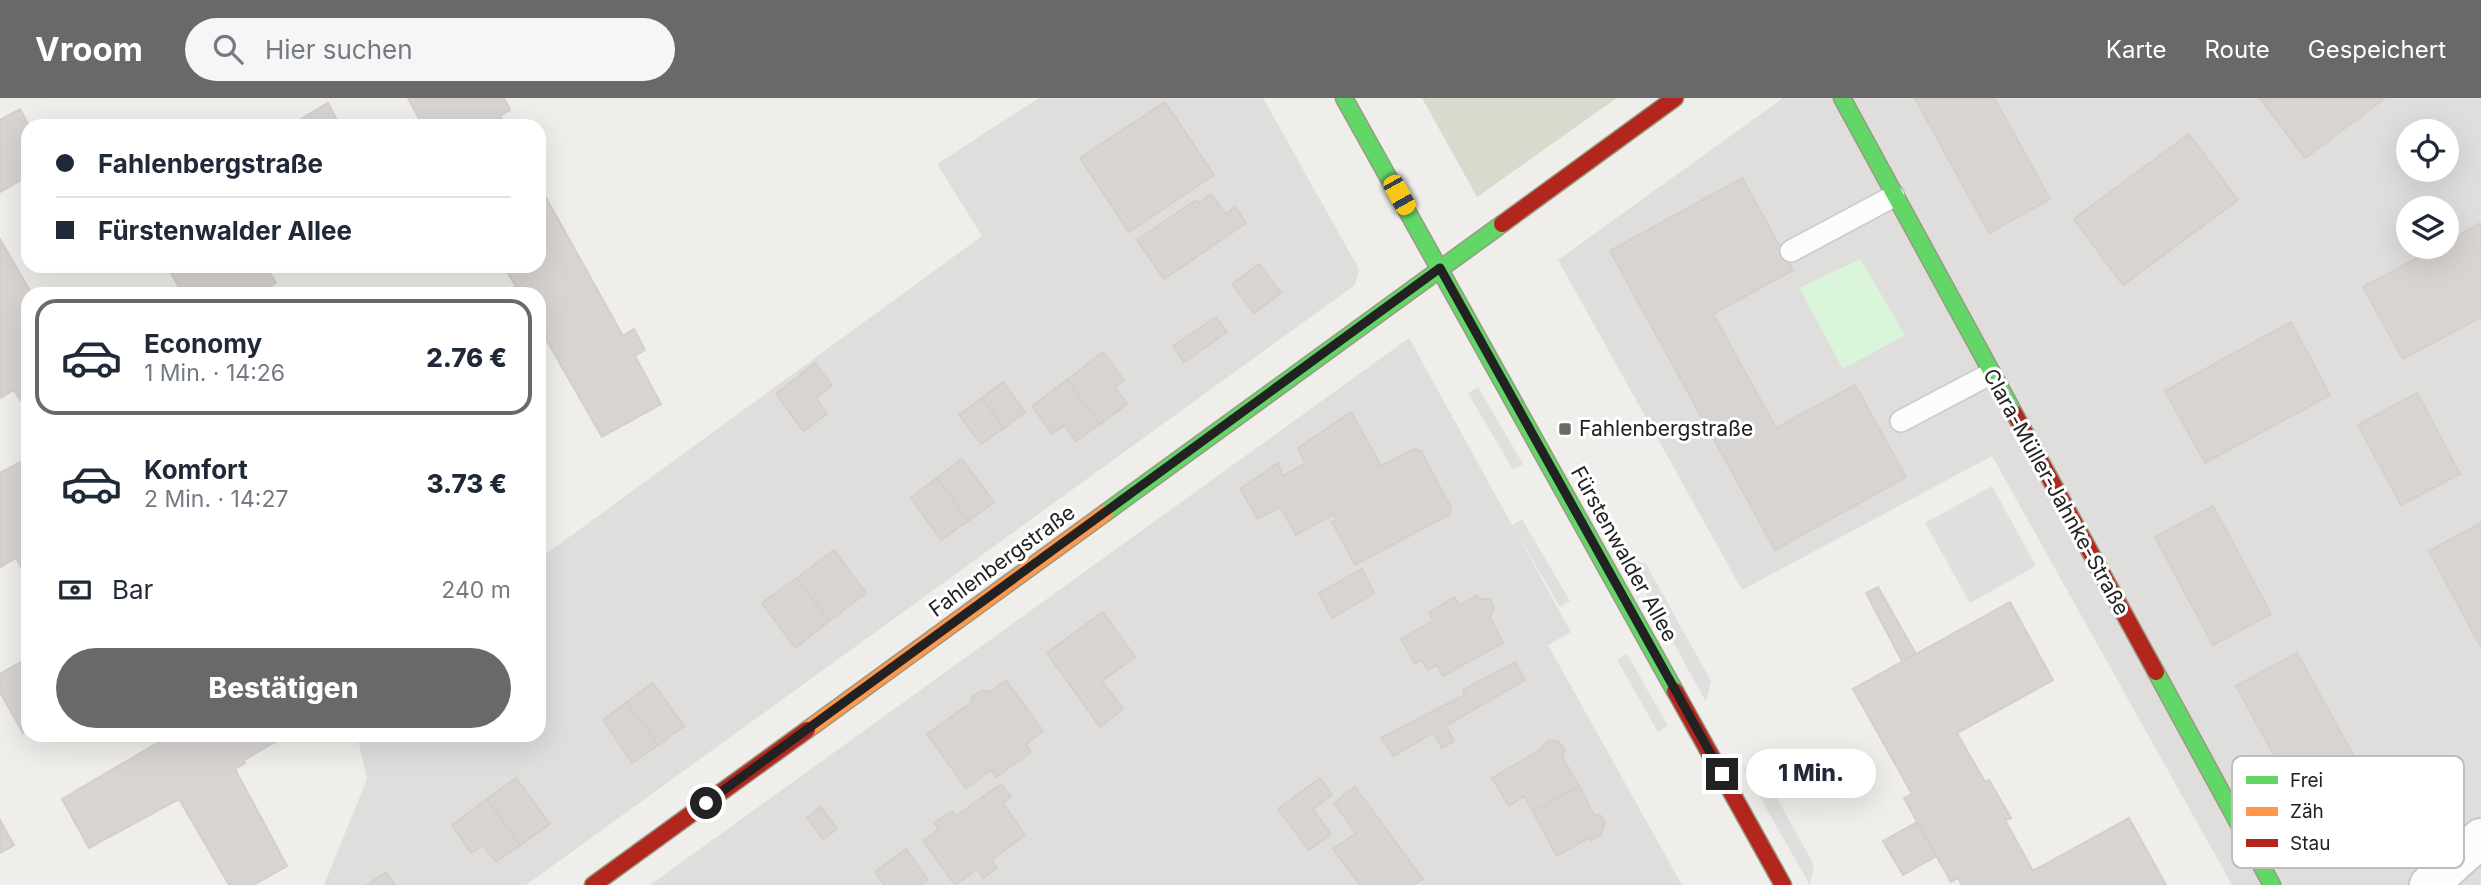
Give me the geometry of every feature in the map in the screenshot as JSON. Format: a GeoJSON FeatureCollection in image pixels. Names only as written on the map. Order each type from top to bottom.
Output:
{"type":"FeatureCollection","features":[{"type":"Feature","properties":{"kind":"street","name":"Fürstenwalder Allee"},"geometry":{"type":"LineString","coordinates":[[1344,98],[1777,883]]}},
{"type":"Feature","properties":{"kind":"street","name":"Fahlenbergstraße"},"geometry":{"type":"LineString","coordinates":[[593,885],[1675,98]]}},
{"type":"Feature","properties":{"kind":"street","name":"Clara-Müller-Jahnke-Straße"},"geometry":{"type":"LineString","coordinates":[[1842,98],[1990,374],[2232,813]]}},
{"type":"Feature","properties":{"kind":"street"},"geometry":{"type":"LineString","coordinates":[[2464,853],[2481,838]]}},
{"type":"Feature","properties":{"kind":"street","name":"Clara-Müller-Jahnke-Straße"},"geometry":{"type":"LineString","coordinates":[[2263,868],[2272,885]]}},
{"type":"Feature","properties":{"kind":"street"},"geometry":{"type":"LineString","coordinates":[[2429,885],[2448,868]]}},
{"type":"Feature","properties":{"kind":"lane"},"geometry":{"type":"LineString","coordinates":[[1791,251],[1894,196]]}},
{"type":"Feature","properties":{"kind":"lane"},"geometry":{"type":"LineString","coordinates":[[1901,421],[1990,374]]}},
{"type":"Feature","properties":{"kind":"shaded area"},"geometry":{"type":"Polygon","coordinates":[[[1039,98],[1263,98],[1359,269],[1355,285],[526,885],[324,885],[367,779],[359,742],[546,742],[546,554],[982,236],[937,164],[1039,98]]]}},
{"type":"Feature","properties":{"kind":"shaded area"},"geometry":{"type":"Polygon","coordinates":[[[1422,98],[1617,98],[1477,197],[1422,98]]]}},
{"type":"Feature","properties":{"kind":"shaded area"},"geometry":{"type":"Polygon","coordinates":[[[1783,98],[2481,98],[2481,885],[2232,885],[1992,456],[1742,590],[1558,260],[1783,98]]]}},
{"type":"Feature","properties":{"kind":"shaded area"},"geometry":{"type":"Polygon","coordinates":[[[1409,338],[1571,632],[1548,645],[1682,885],[650,885],[1409,338]]]}},
{"type":"Feature","properties":{"kind":"shaded area"},"geometry":{"type":"Polygon","coordinates":[[[1478,387],[1523,464],[1513,470],[1468,393],[1478,387]]]}},
{"type":"Feature","properties":{"kind":"shaded area"},"geometry":{"type":"Polygon","coordinates":[[[1992,486],[2036,566],[1970,603],[1925,523],[1992,486]]]}},
{"type":"Feature","properties":{"kind":"shaded area"},"geometry":{"type":"Polygon","coordinates":[[[1522,519],[1570,601],[1560,607],[1512,525],[1522,519]]]}},
{"type":"Feature","properties":{"kind":"shaded area"},"geometry":{"type":"Polygon","coordinates":[[[1626,557],[1646,564],[1711,681],[1706,702],[1626,557]]]}},
{"type":"Feature","properties":{"kind":"shaded area"},"geometry":{"type":"Polygon","coordinates":[[[1627,654],[1668,726],[1658,732],[1617,660],[1627,654]]]}},
{"type":"Feature","properties":{"kind":"shaded area"},"geometry":{"type":"Polygon","coordinates":[[[1742,766],[1763,773],[1814,865],[1810,885],[1742,766]]]}},
{"type":"Feature","properties":{"kind":"green space"},"geometry":{"type":"Polygon","coordinates":[[[1860,259],[1905,335],[1843,369],[1799,288],[1860,259]]]}},
{"type":"Feature","properties":{"kind":"building"},"geometry":{"type":"Polygon","coordinates":[[[408,98],[504,98],[510,110],[500,116],[502,119],[419,119],[408,98]]]}},
{"type":"Feature","properties":{"kind":"building"},"geometry":{"type":"Polygon","coordinates":[[[1915,98],[1994,98],[2050,199],[1989,233],[1915,98]]]}},
{"type":"Feature","properties":{"kind":"building"},"geometry":{"type":"Polygon","coordinates":[[[2260,98],[2385,98],[2305,158],[2260,98]]]}},
{"type":"Feature","properties":{"kind":"building"},"geometry":{"type":"Polygon","coordinates":[[[1165,102],[1214,175],[1129,232],[1080,158],[1165,102]]]}},
{"type":"Feature","properties":{"kind":"building"},"geometry":{"type":"Polygon","coordinates":[[[328,103],[336,119],[301,119],[328,103]]]}},
{"type":"Feature","properties":{"kind":"building"},"geometry":{"type":"Polygon","coordinates":[[[20,109],[25,119],[21,119],[21,180],[0,192],[0,120],[20,109]]]}},
{"type":"Feature","properties":{"kind":"building"},"geometry":{"type":"Polygon","coordinates":[[[2189,134],[2238,200],[2123,285],[2074,219],[2189,134]]]}},
{"type":"Feature","properties":{"kind":"building"},"geometry":{"type":"Polygon","coordinates":[[[1742,178],[1793,270],[1713,314],[1776,428],[1855,385],[1906,477],[1775,550],[1610,251],[1742,178]]]}},
{"type":"Feature","properties":{"kind":"building"},"geometry":{"type":"Polygon","coordinates":[[[1211,194],[1226,214],[1235,207],[1246,223],[1164,279],[1137,240],[1196,200],[1199,203],[1211,194]]]}},
{"type":"Feature","properties":{"kind":"building"},"geometry":{"type":"Polygon","coordinates":[[[546,198],[623,336],[634,329],[645,350],[635,356],[661,404],[602,437],[546,339],[546,287],[516,287],[508,273],[546,273],[546,198]]]}},
{"type":"Feature","properties":{"kind":"building"},"geometry":{"type":"Polygon","coordinates":[[[2481,223],[2481,317],[2403,359],[2363,287],[2416,259],[2459,259],[2459,235],[2481,223]]]}},
{"type":"Feature","properties":{"kind":"building"},"geometry":{"type":"Polygon","coordinates":[[[0,239],[28,287],[21,287],[21,401],[14,390],[0,398],[0,239]]]}},
{"type":"Feature","properties":{"kind":"building"},"geometry":{"type":"Polygon","coordinates":[[[1259,264],[1281,293],[1254,313],[1232,284],[1259,264]]]}},
{"type":"Feature","properties":{"kind":"building"},"geometry":{"type":"Polygon","coordinates":[[[171,273],[270,273],[276,283],[269,287],[179,287],[171,273]]]}},
{"type":"Feature","properties":{"kind":"building"},"geometry":{"type":"Polygon","coordinates":[[[1216,317],[1227,332],[1184,362],[1173,346],[1216,317]]]}},
{"type":"Feature","properties":{"kind":"building"},"geometry":{"type":"Polygon","coordinates":[[[2291,322],[2330,395],[2205,463],[2165,391],[2291,322]]]}},
{"type":"Feature","properties":{"kind":"building"},"geometry":{"type":"Polygon","coordinates":[[[1103,352],[1124,380],[1115,387],[1127,404],[1100,424],[1067,380],[1103,352]]]}},
{"type":"Feature","properties":{"kind":"building"},"geometry":{"type":"Polygon","coordinates":[[[815,363],[832,385],[816,398],[827,414],[803,431],[776,394],[815,363]]]}},
{"type":"Feature","properties":{"kind":"building"},"geometry":{"type":"Polygon","coordinates":[[[1067,380],[1100,424],[1076,441],[1064,425],[1052,434],[1032,406],[1067,380]]]}},
{"type":"Feature","properties":{"kind":"building"},"geometry":{"type":"Polygon","coordinates":[[[1003,382],[1025,412],[1004,428],[982,398],[1003,382]]]}},
{"type":"Feature","properties":{"kind":"building"},"geometry":{"type":"Polygon","coordinates":[[[2417,393],[2460,474],[2401,505],[2358,425],[2417,393]]]}},
{"type":"Feature","properties":{"kind":"building"},"geometry":{"type":"Polygon","coordinates":[[[982,398],[1004,428],[981,444],[959,415],[982,398]]]}},
{"type":"Feature","properties":{"kind":"building"},"geometry":{"type":"Polygon","coordinates":[[[1351,412],[1381,466],[1414,449],[1421,451],[1451,508],[1450,514],[1355,565],[1332,522],[1337,520],[1334,514],[1296,535],[1280,507],[1258,519],[1240,489],[1278,463],[1283,476],[1305,463],[1298,448],[1351,412]]]}},
{"type":"Feature","properties":{"kind":"building"},"geometry":{"type":"Polygon","coordinates":[[[962,459],[994,502],[968,521],[937,478],[962,459]]]}},
{"type":"Feature","properties":{"kind":"building"},"geometry":{"type":"Polygon","coordinates":[[[21,462],[21,567],[16,558],[0,567],[0,473],[21,462]]]}},
{"type":"Feature","properties":{"kind":"building"},"geometry":{"type":"Polygon","coordinates":[[[937,478],[968,521],[941,540],[911,498],[937,478]]]}},
{"type":"Feature","properties":{"kind":"building"},"geometry":{"type":"Polygon","coordinates":[[[2213,506],[2271,614],[2213,645],[2155,537],[2213,506]]]}},
{"type":"Feature","properties":{"kind":"building"},"geometry":{"type":"Polygon","coordinates":[[[2481,523],[2481,647],[2429,551],[2481,523]]]}},
{"type":"Feature","properties":{"kind":"building"},"geometry":{"type":"Polygon","coordinates":[[[834,550],[866,593],[829,621],[797,578],[834,550]]]}},
{"type":"Feature","properties":{"kind":"building"},"geometry":{"type":"Polygon","coordinates":[[[1362,569],[1374,593],[1332,618],[1319,593],[1362,569]]]}},
{"type":"Feature","properties":{"kind":"building"},"geometry":{"type":"Polygon","coordinates":[[[797,578],[829,621],[795,648],[762,603],[797,578]]]}},
{"type":"Feature","properties":{"kind":"building"},"geometry":{"type":"Polygon","coordinates":[[[1878,587],[1916,654],[1902,661],[1866,593],[1878,587]]]}},
{"type":"Feature","properties":{"kind":"building"},"geometry":{"type":"Polygon","coordinates":[[[1477,595],[1479,599],[1490,599],[1494,608],[1490,617],[1503,643],[1443,676],[1437,665],[1428,670],[1422,660],[1415,664],[1401,639],[1433,621],[1429,613],[1454,597],[1460,605],[1477,595]]]}},
{"type":"Feature","properties":{"kind":"building"},"geometry":{"type":"Polygon","coordinates":[[[2010,602],[2053,680],[1957,733],[1985,782],[1989,780],[2011,818],[2005,820],[2033,871],[2129,818],[2166,885],[1962,885],[1958,878],[1951,882],[1917,822],[1904,798],[1912,794],[1853,689],[2010,602]]]}},
{"type":"Feature","properties":{"kind":"building"},"geometry":{"type":"Polygon","coordinates":[[[1103,612],[1135,657],[1102,681],[1123,709],[1100,727],[1047,653],[1103,612]]]}},
{"type":"Feature","properties":{"kind":"building"},"geometry":{"type":"Polygon","coordinates":[[[2297,653],[2354,756],[2274,756],[2236,686],[2297,653]]]}},
{"type":"Feature","properties":{"kind":"building"},"geometry":{"type":"Polygon","coordinates":[[[21,662],[21,729],[0,692],[0,674],[21,662]]]}},
{"type":"Feature","properties":{"kind":"building"},"geometry":{"type":"Polygon","coordinates":[[[1515,662],[1525,680],[1446,726],[1454,741],[1442,748],[1433,733],[1394,756],[1381,738],[1464,695],[1463,690],[1515,662]]]}},
{"type":"Feature","properties":{"kind":"building"},"geometry":{"type":"Polygon","coordinates":[[[1006,680],[1043,731],[1026,744],[1031,752],[996,777],[991,770],[966,788],[927,734],[972,702],[971,698],[982,690],[991,692],[1006,680]]]}},
{"type":"Feature","properties":{"kind":"building"},"geometry":{"type":"Polygon","coordinates":[[[653,683],[684,726],[658,745],[627,702],[653,683]]]}},
{"type":"Feature","properties":{"kind":"building"},"geometry":{"type":"Polygon","coordinates":[[[627,702],[658,745],[632,763],[603,720],[627,702]]]}},
{"type":"Feature","properties":{"kind":"building"},"geometry":{"type":"Polygon","coordinates":[[[1549,740],[1559,742],[1565,751],[1562,757],[1579,786],[1533,812],[1524,796],[1509,806],[1492,778],[1540,750],[1549,740]]]}},
{"type":"Feature","properties":{"kind":"building"},"geometry":{"type":"Polygon","coordinates":[[[159,742],[275,742],[244,760],[245,763],[235,769],[287,866],[253,885],[229,885],[179,799],[89,848],[62,799],[159,742]]]}},
{"type":"Feature","properties":{"kind":"building"},"geometry":{"type":"Polygon","coordinates":[[[516,778],[550,824],[520,845],[487,799],[516,778]]]}},
{"type":"Feature","properties":{"kind":"building"},"geometry":{"type":"Polygon","coordinates":[[[1320,778],[1332,795],[1313,809],[1331,834],[1309,850],[1278,809],[1320,778]]]}},
{"type":"Feature","properties":{"kind":"building"},"geometry":{"type":"Polygon","coordinates":[[[1001,784],[1011,797],[1003,803],[1025,835],[991,860],[997,868],[983,878],[977,869],[955,885],[923,841],[939,829],[934,823],[952,811],[956,816],[1001,784]]]}},
{"type":"Feature","properties":{"kind":"building"},"geometry":{"type":"Polygon","coordinates":[[[1579,786],[1594,815],[1600,815],[1605,823],[1601,835],[1591,840],[1588,838],[1557,856],[1533,812],[1579,786]]]}},
{"type":"Feature","properties":{"kind":"building"},"geometry":{"type":"Polygon","coordinates":[[[1355,787],[1423,879],[1414,885],[1360,885],[1333,849],[1356,833],[1334,803],[1355,787]]]}},
{"type":"Feature","properties":{"kind":"building"},"geometry":{"type":"Polygon","coordinates":[[[487,799],[520,845],[496,862],[483,845],[471,853],[452,825],[487,799]]]}},
{"type":"Feature","properties":{"kind":"building"},"geometry":{"type":"Polygon","coordinates":[[[821,807],[837,829],[823,839],[807,818],[821,807]]]}},
{"type":"Feature","properties":{"kind":"building"},"geometry":{"type":"Polygon","coordinates":[[[0,820],[14,845],[0,853],[0,820]]]}},
{"type":"Feature","properties":{"kind":"building"},"geometry":{"type":"Polygon","coordinates":[[[1917,822],[1937,856],[1903,875],[1883,841],[1917,822]]]}},
{"type":"Feature","properties":{"kind":"building"},"geometry":{"type":"Polygon","coordinates":[[[906,849],[928,880],[921,885],[884,885],[875,872],[906,849]]]}},
{"type":"Feature","properties":{"kind":"building"},"geometry":{"type":"Polygon","coordinates":[[[386,872],[395,885],[367,885],[386,872]]]}},
{"type":"Feature","properties":{"kind":"traffic: fast"},"geometry":{"type":"LineString","coordinates":[[1344,98],[1675,691]]}},
{"type":"Feature","properties":{"kind":"traffic: fast"},"geometry":{"type":"LineString","coordinates":[[1842,98],[2014,413]]}},
{"type":"Feature","properties":{"kind":"traffic: fast"},"geometry":{"type":"LineString","coordinates":[[1105,513],[1502,224]]}},
{"type":"Feature","properties":{"kind":"traffic: fast"},"geometry":{"type":"LineString","coordinates":[[2156,672],[2232,812]]}},
{"type":"Feature","properties":{"kind":"traffic: fast"},"geometry":{"type":"LineString","coordinates":[[2263,868],[2272,885]]}},
{"type":"Feature","properties":{"kind":"traffic: slow"},"geometry":{"type":"LineString","coordinates":[[807,730],[1105,513]]}},
{"type":"Feature","properties":{"kind":"traffic: jam"},"geometry":{"type":"LineString","coordinates":[[1502,224],[1675,98]]}},
{"type":"Feature","properties":{"kind":"traffic: jam"},"geometry":{"type":"LineString","coordinates":[[2014,413],[2156,672]]}},
{"type":"Feature","properties":{"kind":"traffic: jam"},"geometry":{"type":"LineString","coordinates":[[1675,691],[1783,885]]}},
{"type":"Feature","properties":{"kind":"traffic: jam"},"geometry":{"type":"LineString","coordinates":[[593,885],[807,730]]}},
{"type":"Feature","properties":{"kind":"place","name":"Fahlenbergstraße"},"geometry":{"type":"Point","coordinates":[1565,429]}},
{"type":"Feature","properties":{"kind":"route"},"geometry":{"type":"LineString","coordinates":[[706,803],[1440,268],[1722,774]]}}]}
